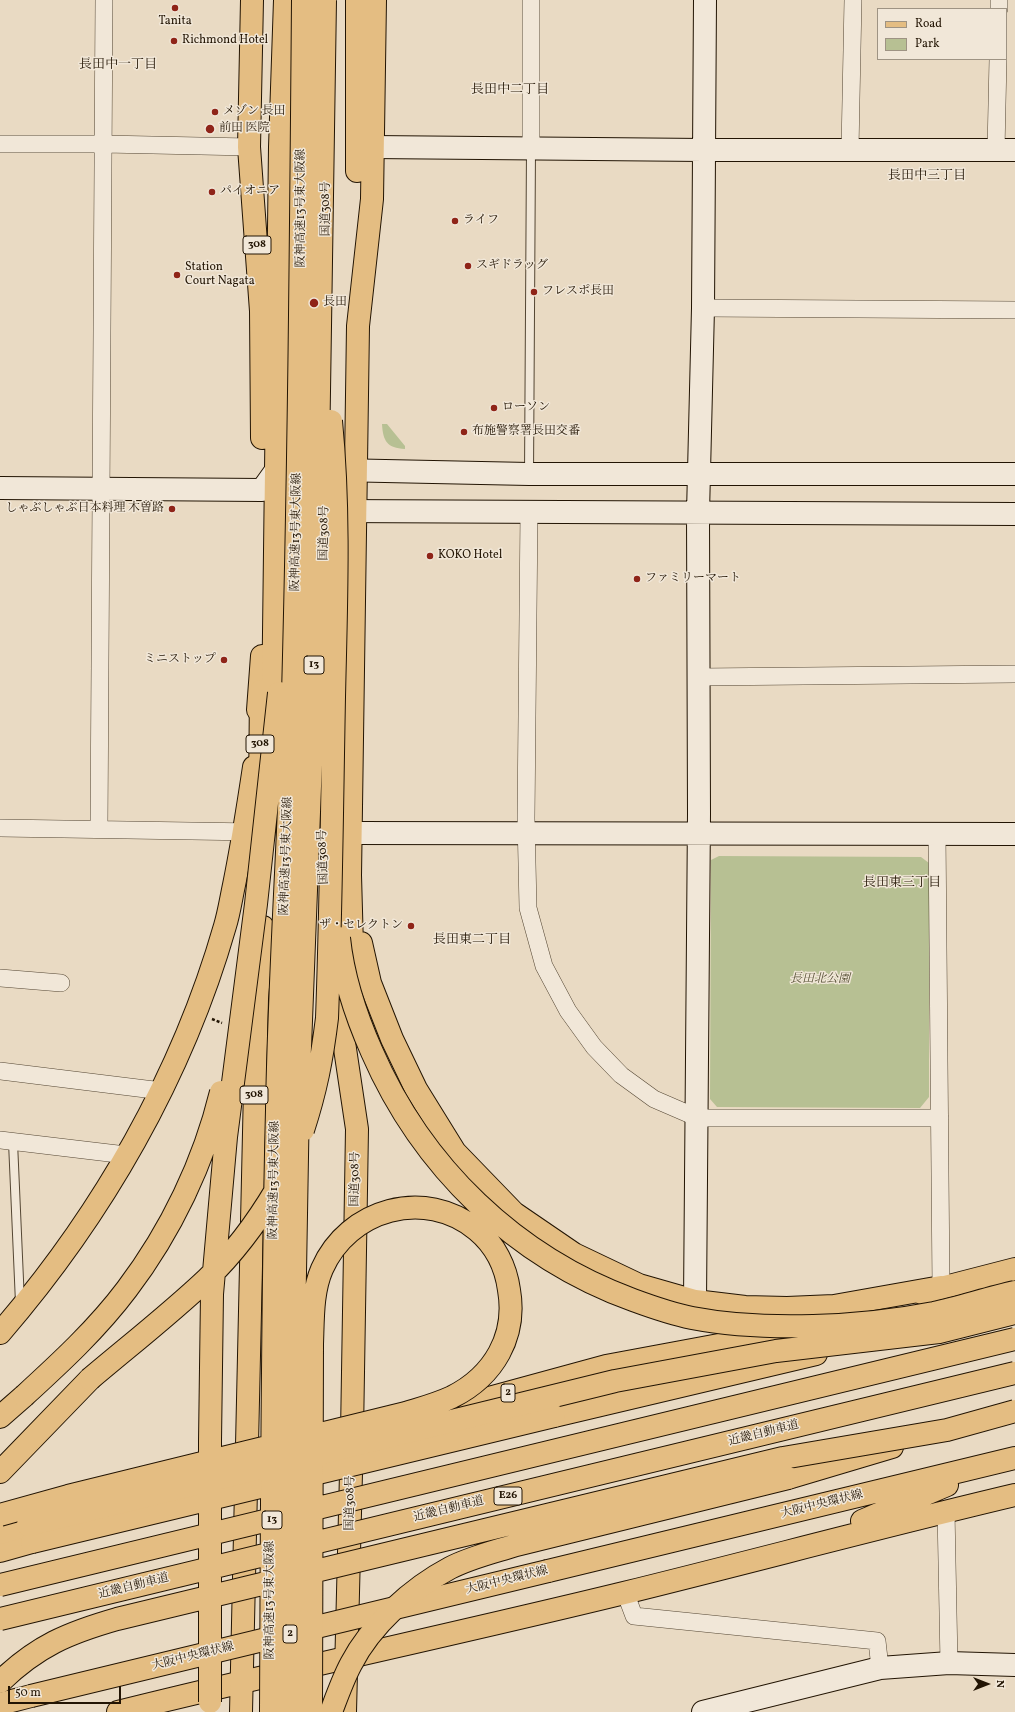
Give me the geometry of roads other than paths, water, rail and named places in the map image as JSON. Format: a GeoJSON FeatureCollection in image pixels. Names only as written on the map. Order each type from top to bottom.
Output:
{"type":"FeatureCollection","features":[{"type":"Feature","properties":{"kind":"main road","name":"308"},"geometry":{"type":"LineString","coordinates":[[241,1712],[240,1682],[257,999],[252,832],[262,656],[261,311],[249,147],[252,0]]}},
{"type":"Feature","properties":{"kind":"main road"},"geometry":{"type":"LineString","coordinates":[[261,311],[269,184],[270,0]]}},
{"type":"Feature","properties":{"kind":"main road","name":"308"},"geometry":{"type":"LineString","coordinates":[[257,999],[271,832],[277,469],[280,147],[285,0]]}},
{"type":"Feature","properties":{"kind":"main road","name":"阪神高速13号東大阪線"},"geometry":{"type":"LineString","coordinates":[[292,1712],[297,1107],[312,726],[311,326],[303,0]]}},
{"type":"Feature","properties":{"kind":"main road","name":"阪神高速13号東大阪線"},"geometry":{"type":"LineString","coordinates":[[271,1712],[273,1336],[277,1103],[325,0]]}},
{"type":"Feature","properties":{"kind":"main road","name":"国道308号"},"geometry":{"type":"LineString","coordinates":[[331,0],[328,147],[327,470],[323,832],[325,888],[330,944],[357,1130],[352,1433],[345,1712]]}},
{"type":"Feature","properties":{"kind":"main road"},"geometry":{"type":"LineString","coordinates":[[358,326],[372,199],[372,147],[363,2]]}},
{"type":"Feature","properties":{"kind":"main road"},"geometry":{"type":"LineString","coordinates":[[357,1130],[350,833],[363,2]]}},
{"type":"Feature","properties":{"kind":"main road"},"geometry":{"type":"LineString","coordinates":[[0,1456],[207,1278],[242,1239],[264,1209],[285,1174],[307,1120],[314,1097],[322,1060],[327,1018],[332,851],[336,503],[335,458],[311,326]]}},
{"type":"Feature","properties":{"kind":"main road"},"geometry":{"type":"LineString","coordinates":[[210,1712],[210,1441],[212,1294],[226,1136],[256,904],[274,745],[282,655],[294,389],[311,326]]}},
{"type":"Feature","properties":{"kind":"main road"},"geometry":{"type":"LineString","coordinates":[[0,1333],[34,1294],[110,1185],[162,1091],[206,984],[252,832]]}},
{"type":"Feature","properties":{"kind":"main road"},"geometry":{"type":"LineString","coordinates":[[332,851],[340,946],[349,990],[363,1032],[381,1073],[416,1132],[449,1175],[476,1204],[504,1228],[540,1253],[575,1274],[614,1293],[651,1307],[692,1318],[732,1323],[770,1326],[858,1323],[900,1319],[969,1305],[1015,1292]]}},
{"type":"Feature","properties":{"kind":"main road"},"geometry":{"type":"LineString","coordinates":[[350,875],[358,930],[370,983],[392,1039],[416,1089],[455,1152],[514,1213],[574,1254],[639,1285],[695,1301],[745,1307],[802,1308],[834,1306],[942,1287]]}},
{"type":"Feature","properties":{"kind":"main road"},"geometry":{"type":"LineString","coordinates":[[0,1417],[60,1362],[96,1326],[122,1295],[155,1249],[179,1204],[200,1159],[215,1115],[234,1030],[246,951],[256,904]]}},
{"type":"Feature","properties":{"kind":"main road"},"geometry":{"type":"LineString","coordinates":[[0,1514],[68,1496],[283,1443],[306,1437],[314,1435],[322,1433],[337,1430],[399,1414],[406,1413],[433,1405],[454,1396],[472,1384],[488,1369],[500,1353],[508,1336],[511,1308],[508,1281],[501,1261],[490,1244],[476,1230],[461,1220],[444,1212],[426,1208],[407,1208],[388,1211],[372,1216],[344,1236],[331,1252],[322,1270],[316,1290],[312,1344],[312,1430],[312,1438],[312,1469],[311,1712]]}},
{"type":"Feature","properties":{"kind":"main road","name":"2"},"geometry":{"type":"LineString","coordinates":[[0,1514],[246,1452],[386,1426],[606,1366],[800,1330],[942,1287],[1015,1269]]}},
{"type":"Feature","properties":{"kind":"main road"},"geometry":{"type":"LineString","coordinates":[[0,1550],[554,1416],[1015,1307]]}},
{"type":"Feature","properties":{"kind":"main road"},"geometry":{"type":"LineString","coordinates":[[0,1533],[616,1381],[776,1351],[939,1332],[1015,1313]]}},
{"type":"Feature","properties":{"kind":"main road"},"geometry":{"type":"LineString","coordinates":[[0,1585],[1015,1339]]}},
{"type":"Feature","properties":{"kind":"main road","name":"近畿自動車道"},"geometry":{"type":"LineString","coordinates":[[0,1619],[1015,1373]]}},
{"type":"Feature","properties":{"kind":"main road"},"geometry":{"type":"LineString","coordinates":[[0,1472],[90,1379]]}},
{"type":"Feature","properties":{"kind":"main road"},"geometry":{"type":"LineString","coordinates":[[331,1712],[351,1663],[366,1641],[404,1599],[426,1582],[451,1567],[479,1556],[516,1545],[788,1478],[946,1430],[1015,1411]]}},
{"type":"Feature","properties":{"kind":"main road"},"geometry":{"type":"LineString","coordinates":[[0,1682],[35,1651],[54,1641],[89,1627],[110,1621],[783,1458],[946,1430]]}},
{"type":"Feature","properties":{"kind":"main road","name":"大阪中央環状線"},"geometry":{"type":"LineString","coordinates":[[0,1704],[1015,1458]]}},
{"type":"Feature","properties":{"kind":"main road"},"geometry":{"type":"LineString","coordinates":[[802,1547],[966,1477],[987,1465]]}},
{"type":"Feature","properties":{"kind":"main road"},"geometry":{"type":"LineString","coordinates":[[118,1712],[625,1592],[1015,1495]]}},
{"type":"Feature","properties":{"kind":"main road"},"geometry":{"type":"LineString","coordinates":[[337,1712],[347,1658]]}},
{"type":"Feature","properties":{"kind":"street"},"geometry":{"type":"LineString","coordinates":[[99,829],[104,0]]}},
{"type":"Feature","properties":{"kind":"street"},"geometry":{"type":"LineString","coordinates":[[531,0],[531,148]]}},
{"type":"Feature","properties":{"kind":"street"},"geometry":{"type":"LineString","coordinates":[[695,1301],[698,1118],[698,474],[703,308],[705,0]]}},
{"type":"Feature","properties":{"kind":"street"},"geometry":{"type":"LineString","coordinates":[[850,150],[853,0]]}},
{"type":"Feature","properties":{"kind":"street"},"geometry":{"type":"LineString","coordinates":[[372,147],[704,150],[1006,150],[998,60]]}},
{"type":"Feature","properties":{"kind":"street"},"geometry":{"type":"LineString","coordinates":[[0,144],[104,144],[249,147]]}},
{"type":"Feature","properties":{"kind":"street"},"geometry":{"type":"LineString","coordinates":[[703,308],[1015,310]]}},
{"type":"Feature","properties":{"kind":"street"},"geometry":{"type":"LineString","coordinates":[[262,490],[277,469],[529,474],[1015,474]]}},
{"type":"Feature","properties":{"kind":"street"},"geometry":{"type":"LineString","coordinates":[[0,488],[262,490]]}},
{"type":"Feature","properties":{"kind":"street"},"geometry":{"type":"LineString","coordinates":[[262,490],[276,510],[355,512],[1015,514]]}},
{"type":"Feature","properties":{"kind":"street"},"geometry":{"type":"LineString","coordinates":[[528,512],[526,834],[528,908],[544,966],[568,1011],[594,1047],[621,1075],[654,1099],[698,1118],[940,1118]]}},
{"type":"Feature","properties":{"kind":"street"},"geometry":{"type":"LineString","coordinates":[[699,677],[1015,674]]}},
{"type":"Feature","properties":{"kind":"street"},"geometry":{"type":"LineString","coordinates":[[0,828],[252,832]]}},
{"type":"Feature","properties":{"kind":"street"},"geometry":{"type":"LineString","coordinates":[[350,833],[1015,834]]}},
{"type":"Feature","properties":{"kind":"street"},"geometry":{"type":"LineString","coordinates":[[937,833],[942,1287]]}},
{"type":"Feature","properties":{"kind":"street"},"geometry":{"type":"LineString","coordinates":[[0,978],[61,984]]}},
{"type":"Feature","properties":{"kind":"street"},"geometry":{"type":"LineString","coordinates":[[0,1071],[162,1091]]}},
{"type":"Feature","properties":{"kind":"street"},"geometry":{"type":"LineString","coordinates":[[7,1141],[126,1155]]}},
{"type":"Feature","properties":{"kind":"street"},"geometry":{"type":"LineString","coordinates":[[946,1512],[949,1663]]}},
{"type":"Feature","properties":{"kind":"street"},"geometry":{"type":"LineString","coordinates":[[625,1592],[634,1616],[877,1641],[880,1668]]}},
{"type":"Feature","properties":{"kind":"street"},"geometry":{"type":"LineString","coordinates":[[703,1712],[880,1668],[949,1663],[1015,1665]]}},
{"type":"Feature","properties":{"kind":"lane"},"geometry":{"type":"LineString","coordinates":[[529,474],[531,148]]}},
{"type":"Feature","properties":{"kind":"lane"},"geometry":{"type":"LineString","coordinates":[[7,1141],[20,1310]]}},
{"type":"Feature","properties":{"kind":"place","name":"Tanita"},"geometry":{"type":"Point","coordinates":[175,8]}},
{"type":"Feature","properties":{"kind":"place","name":"Richmond Hotel"},"geometry":{"type":"Point","coordinates":[174,41]}},
{"type":"Feature","properties":{"kind":"place","name":"メゾン 長田"},"geometry":{"type":"Point","coordinates":[215,112]}},
{"type":"Feature","properties":{"kind":"place","name":"前田 医院"},"geometry":{"type":"Point","coordinates":[210,129]}},
{"type":"Feature","properties":{"kind":"place","name":"パイオニア"},"geometry":{"type":"Point","coordinates":[212,192]}},
{"type":"Feature","properties":{"kind":"place","name":"ライフ"},"geometry":{"type":"Point","coordinates":[455,221]}},
{"type":"Feature","properties":{"kind":"place","name":"スギドラッグ"},"geometry":{"type":"Point","coordinates":[468,266]}},
{"type":"Feature","properties":{"kind":"place","name":"Station Court Nagata"},"geometry":{"type":"Point","coordinates":[177,275]}},
{"type":"Feature","properties":{"kind":"place","name":"フレスポ長田"},"geometry":{"type":"Point","coordinates":[534,292]}},
{"type":"Feature","properties":{"kind":"place","name":"長田"},"geometry":{"type":"Point","coordinates":[314,303]}},
{"type":"Feature","properties":{"kind":"place","name":"ローソン"},"geometry":{"type":"Point","coordinates":[494,408]}},
{"type":"Feature","properties":{"kind":"place","name":"布施警察署長田交番"},"geometry":{"type":"Point","coordinates":[464,432]}},
{"type":"Feature","properties":{"kind":"place","name":"しゃぶしゃぶ日本料理 木曽路"},"geometry":{"type":"Point","coordinates":[172,509]}},
{"type":"Feature","properties":{"kind":"place","name":"KOKO Hotel"},"geometry":{"type":"Point","coordinates":[430,556]}},
{"type":"Feature","properties":{"kind":"place","name":"ファミリーマート"},"geometry":{"type":"Point","coordinates":[637,579]}},
{"type":"Feature","properties":{"kind":"place","name":"ミニストップ"},"geometry":{"type":"Point","coordinates":[224,660]}},
{"type":"Feature","properties":{"kind":"place","name":"ザ・セレクトン"},"geometry":{"type":"Point","coordinates":[411,926]}},
{"type":"Feature","properties":{"kind":"district","name":"長田中一丁目"},"geometry":{"type":"Point","coordinates":[118,66]}},
{"type":"Feature","properties":{"kind":"district","name":"長田中二丁目"},"geometry":{"type":"Point","coordinates":[510,91]}},
{"type":"Feature","properties":{"kind":"district","name":"長田中三丁目"},"geometry":{"type":"Point","coordinates":[927,177]}},
{"type":"Feature","properties":{"kind":"district","name":"長田東三丁目"},"geometry":{"type":"Point","coordinates":[902,884]}},
{"type":"Feature","properties":{"kind":"district","name":"長田東二丁目"},"geometry":{"type":"Point","coordinates":[472,941]}},
{"type":"Feature","properties":{"kind":"park label","name":"長田北公園"},"geometry":{"type":"Point","coordinates":[820,980]}}]}
